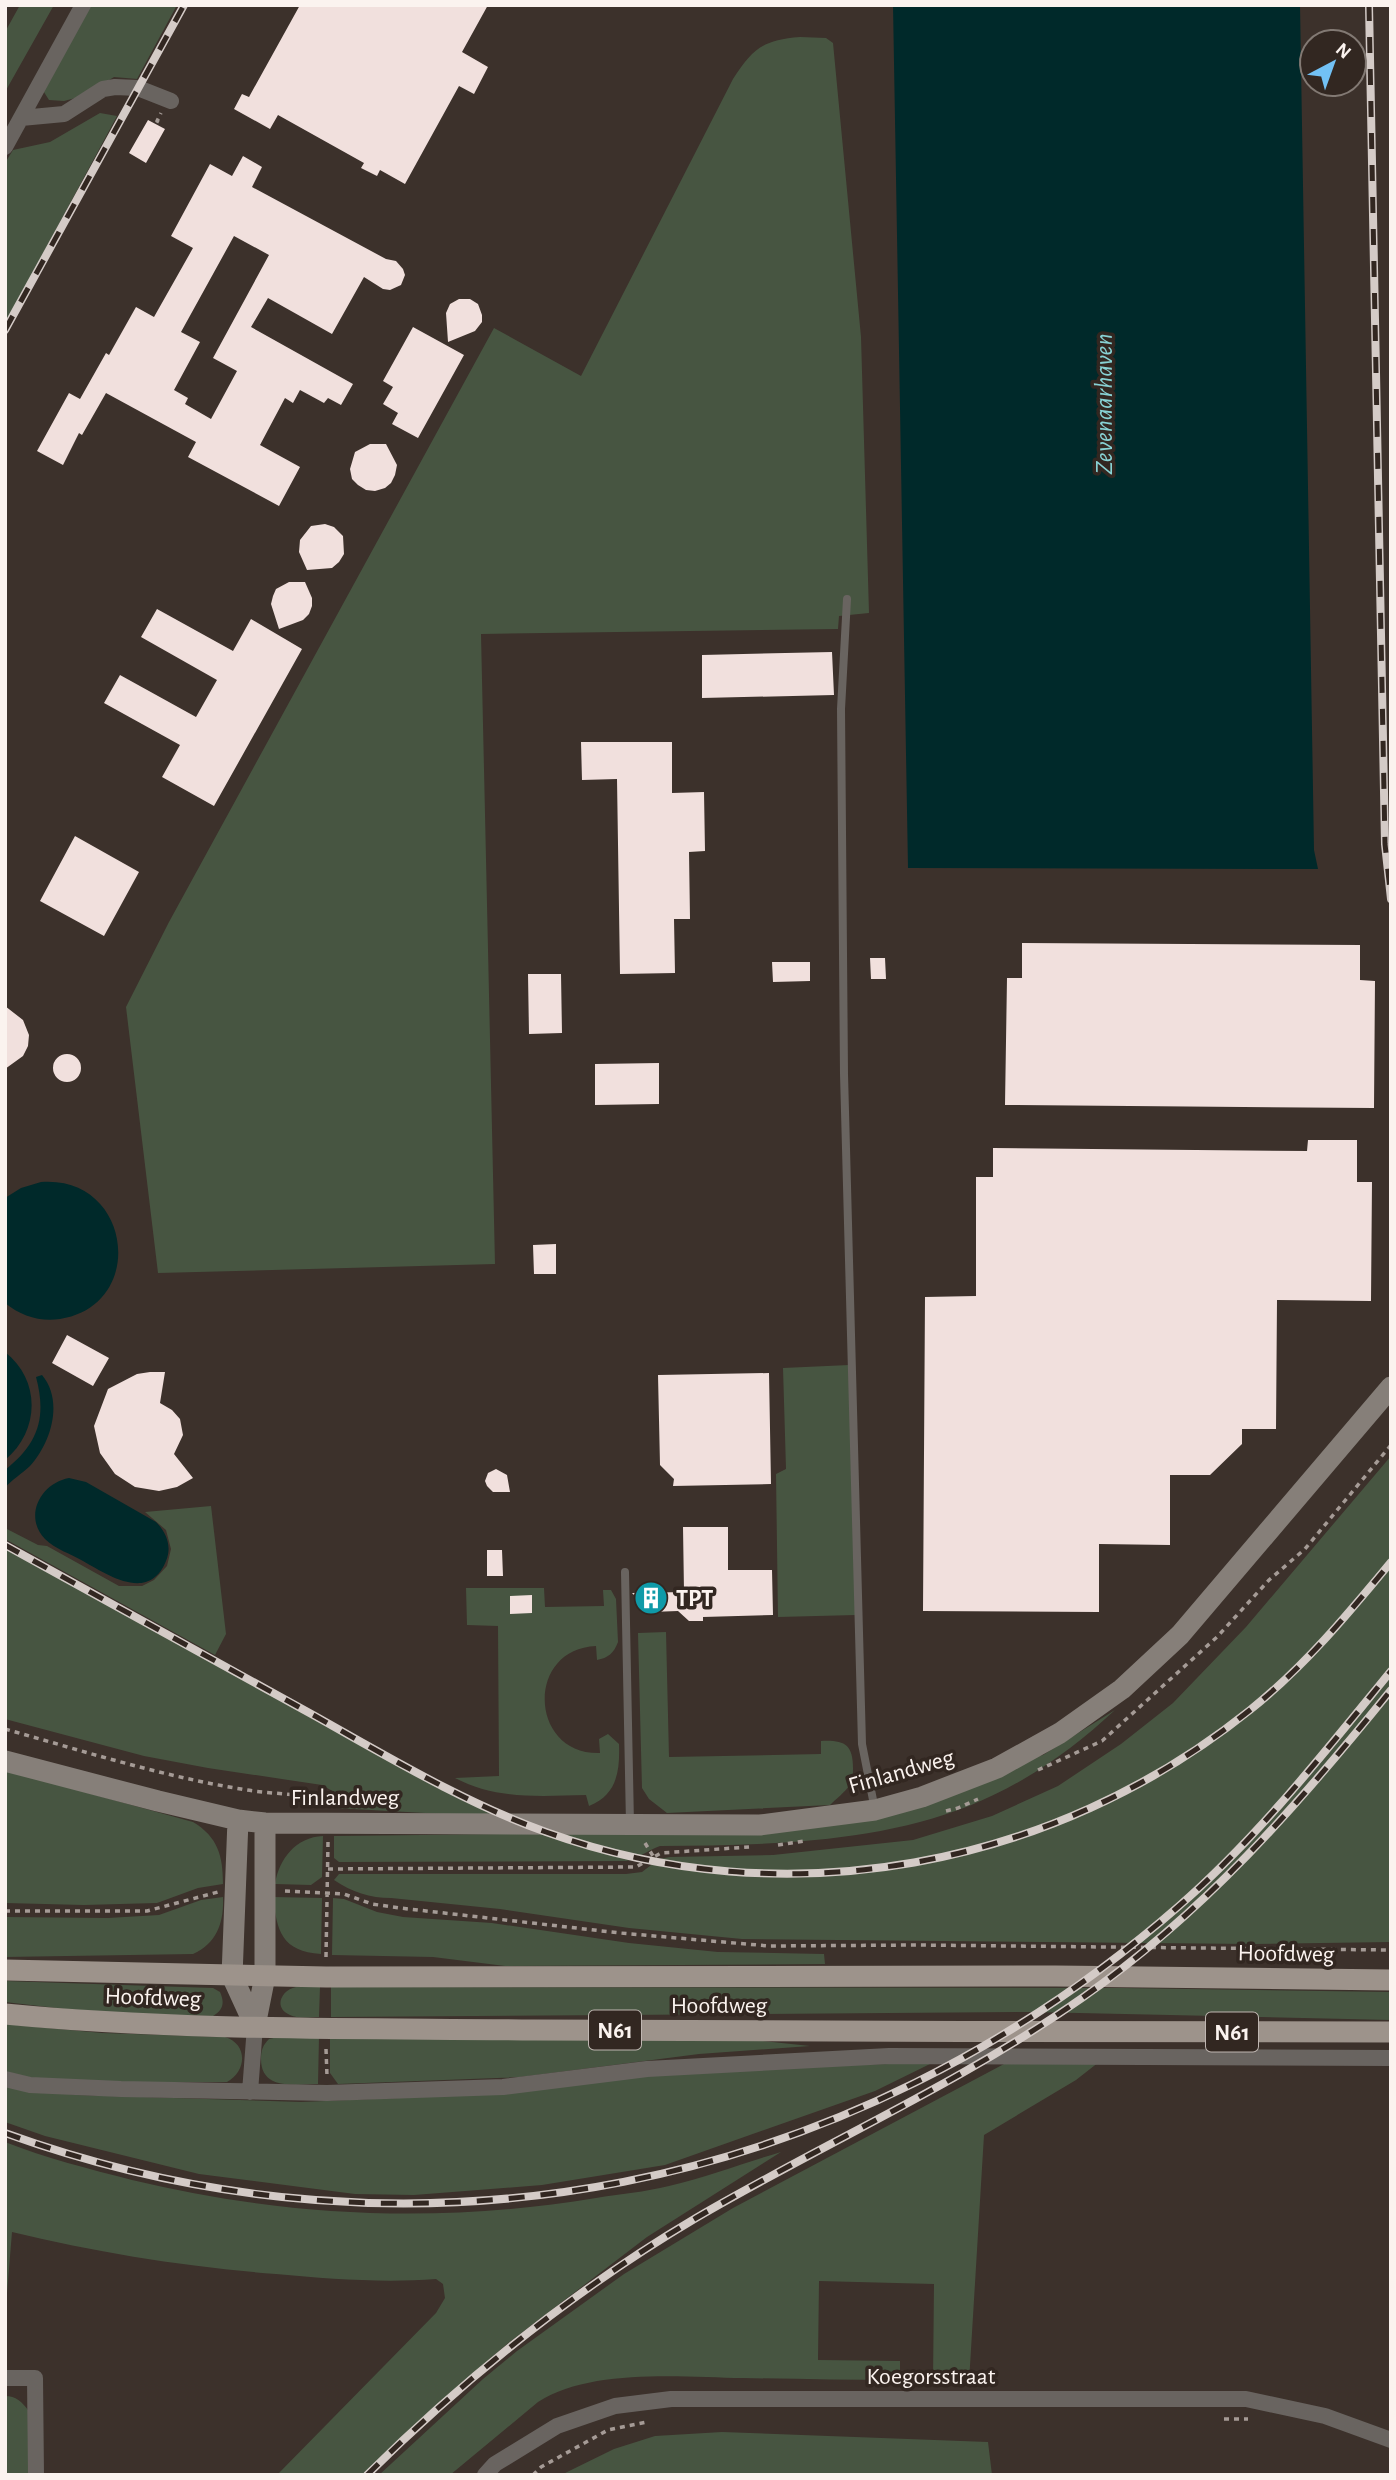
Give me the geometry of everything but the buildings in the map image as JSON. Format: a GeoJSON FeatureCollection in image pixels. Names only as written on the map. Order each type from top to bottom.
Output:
{"type":"FeatureCollection","features":[{"type":"Feature","properties":{"kind":"main road","name":"Hoofdweg"},"geometry":{"type":"LineString","coordinates":[[5,1970],[232,1976],[1056,1976],[1391,1980]]}},
{"type":"Feature","properties":{"kind":"main road","name":"Hoofdweg"},"geometry":{"type":"LineString","coordinates":[[5,2014],[81,2021],[255,2026],[962,2033],[1391,2032]]}},
{"type":"Feature","properties":{"kind":"street"},"geometry":{"type":"LineString","coordinates":[[5,147],[83,5]]}},
{"type":"Feature","properties":{"kind":"street"},"geometry":{"type":"LineString","coordinates":[[21,118],[64,114],[103,89],[115,87],[146,90],[171,101]]}},
{"type":"Feature","properties":{"kind":"street","name":"Finlandweg"},"geometry":{"type":"LineString","coordinates":[[5,1761],[238,1820],[265,1823],[760,1825],[875,1810],[922,1797],[997,1768],[1060,1733],[1122,1689],[1180,1635],[1391,1387]]}},
{"type":"Feature","properties":{"kind":"street"},"geometry":{"type":"LineString","coordinates":[[238,1820],[232,1976],[255,2026],[250,2092]]}},
{"type":"Feature","properties":{"kind":"street","name":"Finlandweg"},"geometry":{"type":"LineString","coordinates":[[255,2026],[265,1976],[265,1823]]}},
{"type":"Feature","properties":{"kind":"street"},"geometry":{"type":"LineString","coordinates":[[5,2079],[30,2085],[327,2093],[503,2087],[647,2069],[889,2056],[1391,2058]]}},
{"type":"Feature","properties":{"kind":"street"},"geometry":{"type":"LineString","coordinates":[[5,2378],[35,2378],[36,2475]]}},
{"type":"Feature","properties":{"kind":"street","name":"Koegorsstraat"},"geometry":{"type":"LineString","coordinates":[[485,2475],[495,2464],[558,2426],[614,2406],[671,2399],[1246,2399],[1325,2416],[1391,2440]]}},
{"type":"Feature","properties":{"kind":"lane"},"geometry":{"type":"LineString","coordinates":[[847,599],[841,709],[844,1074],[862,1744],[875,1810]]}},
{"type":"Feature","properties":{"kind":"lane"},"geometry":{"type":"LineString","coordinates":[[625,1573],[630,1824]]}},
{"type":"Feature","properties":{"kind":"path"},"geometry":{"type":"LineString","coordinates":[[768,1846],[805,1841]]}},
{"type":"Feature","properties":{"kind":"path"},"geometry":{"type":"LineString","coordinates":[[328,1869],[636,1867],[661,1853],[755,1847]]}},
{"type":"Feature","properties":{"kind":"path"},"geometry":{"type":"LineString","coordinates":[[5,1911],[147,1911],[207,1894],[234,1891]]}},
{"type":"Feature","properties":{"kind":"path"},"geometry":{"type":"LineString","coordinates":[[265,1891],[344,1894],[400,1908],[620,1933],[769,1946],[1391,1950]]}},
{"type":"Feature","properties":{"kind":"path"},"geometry":{"type":"LineString","coordinates":[[1222,2418],[1248,2419]]}},
{"type":"Feature","properties":{"kind":"path"},"geometry":{"type":"LineString","coordinates":[[533,2475],[541,2467],[608,2430],[647,2421]]}},
{"type":"Feature","properties":{"kind":"green space"},"geometry":{"type":"Polygon","coordinates":[[[20,5],[54,5],[5,92],[5,32],[20,5]]]}},
{"type":"Feature","properties":{"kind":"green space"},"geometry":{"type":"Polygon","coordinates":[[[89,5],[177,5],[137,79],[114,77],[83,96],[64,101],[49,100],[42,89],[89,5]]]}},
{"type":"Feature","properties":{"kind":"green space"},"geometry":{"type":"Polygon","coordinates":[[[800,37],[826,38],[833,43],[861,337],[869,613],[839,616],[838,629],[481,634],[495,1264],[158,1273],[126,1007],[169,922],[494,328],[581,376],[733,79],[760,48],[776,41],[800,37]]]}},
{"type":"Feature","properties":{"kind":"green space"},"geometry":{"type":"Polygon","coordinates":[[[100,113],[117,116],[5,324],[5,163],[13,150],[50,142],[100,113]]]}},
{"type":"Feature","properties":{"kind":"green space"},"geometry":{"type":"Polygon","coordinates":[[[849,1365],[856,1615],[778,1617],[776,1474],[786,1469],[783,1368],[849,1365]]]}},
{"type":"Feature","properties":{"kind":"green space"},"geometry":{"type":"Polygon","coordinates":[[[1391,1456],[1391,1942],[1254,1944],[742,1939],[629,1928],[500,1909],[376,1897],[354,1891],[334,1880],[339,1874],[626,1874],[642,1872],[659,1859],[670,1857],[773,1855],[913,1840],[992,1816],[1058,1786],[1121,1744],[1173,1703],[1246,1627],[1391,1456]]]}},
{"type":"Feature","properties":{"kind":"green space"},"geometry":{"type":"Polygon","coordinates":[[[211,1506],[226,1634],[215,1655],[5,1539],[5,1528],[38,1545],[47,1546],[119,1586],[142,1586],[154,1580],[167,1566],[171,1549],[166,1530],[145,1512],[211,1506]]]}},
{"type":"Feature","properties":{"kind":"green space"},"geometry":{"type":"Polygon","coordinates":[[[5,1545],[448,1790],[500,1814],[335,1808],[334,1792],[322,1785],[144,1756],[5,1719],[5,1545]]]}},
{"type":"Feature","properties":{"kind":"green space"},"geometry":{"type":"Polygon","coordinates":[[[466,1588],[544,1588],[545,1607],[604,1606],[603,1590],[611,1590],[616,1599],[618,1642],[615,1649],[597,1660],[596,1646],[573,1652],[557,1664],[547,1682],[545,1701],[549,1721],[559,1738],[577,1749],[600,1753],[599,1739],[608,1734],[619,1744],[619,1764],[615,1781],[606,1795],[598,1801],[589,1806],[586,1795],[535,1796],[503,1793],[455,1778],[499,1776],[498,1626],[467,1625],[466,1588]]]}},
{"type":"Feature","properties":{"kind":"green space"},"geometry":{"type":"Polygon","coordinates":[[[666,1632],[669,1757],[821,1754],[821,1741],[836,1741],[846,1745],[853,1760],[853,1775],[848,1788],[830,1805],[667,1813],[649,1799],[642,1788],[638,1633],[666,1632]]]}},
{"type":"Feature","properties":{"kind":"green space"},"geometry":{"type":"Polygon","coordinates":[[[1115,1710],[1082,1739],[1028,1777],[969,1806],[894,1828],[817,1840],[660,1846],[626,1861],[339,1862],[334,1858],[334,1836],[793,1831],[1043,1755],[1115,1710]]]}},
{"type":"Feature","properties":{"kind":"green space"},"geometry":{"type":"Polygon","coordinates":[[[5,1770],[193,1822],[208,1834],[217,1848],[222,1865],[223,1884],[198,1888],[157,1903],[5,1903],[5,1770]]]}},
{"type":"Feature","properties":{"kind":"green space"},"geometry":{"type":"Polygon","coordinates":[[[323,1836],[322,1877],[311,1885],[275,1884],[280,1866],[290,1851],[305,1840],[323,1836]]]}},
{"type":"Feature","properties":{"kind":"green space"},"geometry":{"type":"Polygon","coordinates":[[[223,1897],[218,1930],[208,1944],[193,1954],[5,1957],[5,1917],[108,1918],[159,1915],[201,1900],[223,1897]]]}},
{"type":"Feature","properties":{"kind":"green space"},"geometry":{"type":"Polygon","coordinates":[[[273,1897],[322,1898],[321,1954],[298,1949],[284,1938],[273,1897]]]}},
{"type":"Feature","properties":{"kind":"green space"},"geometry":{"type":"Polygon","coordinates":[[[333,1898],[403,1917],[492,1923],[629,1943],[718,1952],[824,1954],[825,1964],[505,1966],[433,1957],[332,1955],[333,1898]]]}},
{"type":"Feature","properties":{"kind":"green space"},"geometry":{"type":"Polygon","coordinates":[[[5,1981],[213,1988],[220,1992],[223,2003],[213,2016],[65,2009],[5,2002],[5,1981]]]}},
{"type":"Feature","properties":{"kind":"green space"},"geometry":{"type":"Polygon","coordinates":[[[296,1987],[320,1987],[319,2017],[293,2016],[285,2012],[280,2004],[281,1999],[286,1992],[296,1987]]]}},
{"type":"Feature","properties":{"kind":"green space"},"geometry":{"type":"Polygon","coordinates":[[[331,1987],[1122,1988],[1391,1992],[1391,2020],[1033,2012],[331,2017],[331,1987]]]}},
{"type":"Feature","properties":{"kind":"green space"},"geometry":{"type":"Polygon","coordinates":[[[5,2024],[102,2033],[225,2037],[238,2045],[241,2065],[234,2077],[227,2082],[51,2082],[5,2074],[5,2024]]]}},
{"type":"Feature","properties":{"kind":"green space"},"geometry":{"type":"Polygon","coordinates":[[[319,2037],[318,2084],[281,2084],[267,2076],[261,2059],[262,2050],[269,2039],[319,2037]]]}},
{"type":"Feature","properties":{"kind":"green space"},"geometry":{"type":"Polygon","coordinates":[[[330,2037],[763,2041],[810,2046],[699,2054],[520,2077],[338,2084],[330,2073],[330,2037]]]}},
{"type":"Feature","properties":{"kind":"green space"},"geometry":{"type":"Polygon","coordinates":[[[1099,2062],[1076,2080],[984,2135],[969,2382],[933,2382],[934,2284],[819,2281],[818,2360],[900,2361],[900,2380],[665,2376],[610,2379],[559,2391],[538,2402],[450,2475],[379,2475],[517,2351],[624,2274],[733,2208],[1004,2064],[1099,2062]]]}},
{"type":"Feature","properties":{"kind":"green space"},"geometry":{"type":"Polygon","coordinates":[[[932,2063],[875,2091],[665,2165],[542,2185],[414,2195],[355,2194],[199,2174],[45,2136],[5,2122],[5,2085],[76,2095],[301,2102],[471,2095],[681,2069],[932,2063]]]}},
{"type":"Feature","properties":{"kind":"green space"},"geometry":{"type":"Polygon","coordinates":[[[5,2142],[132,2180],[190,2192],[248,2202],[363,2213],[479,2211],[651,2190],[781,2152],[647,2237],[507,2344],[440,2402],[367,2475],[277,2475],[436,2313],[445,2298],[443,2284],[436,2279],[356,2280],[209,2267],[110,2253],[12,2232],[5,2318],[5,2142]]]}},
{"type":"Feature","properties":{"kind":"green space"},"geometry":{"type":"Polygon","coordinates":[[[5,2396],[18,2400],[28,2410],[29,2475],[5,2475],[5,2396]]]}},
{"type":"Feature","properties":{"kind":"green space"},"geometry":{"type":"Polygon","coordinates":[[[722,2432],[988,2442],[992,2475],[561,2475],[614,2449],[655,2436],[722,2432]]]}},
{"type":"Feature","properties":{"kind":"water","name":"Zevenaarhaven"},"geometry":{"type":"Polygon","coordinates":[[[893,5],[1300,5],[1298,98],[1302,98],[1314,850],[1318,869],[908,868],[893,5]]]}},
{"type":"Feature","properties":{"kind":"water"},"geometry":{"type":"Polygon","coordinates":[[[41,1182],[72,1185],[95,1198],[110,1219],[118,1243],[117,1268],[107,1291],[88,1309],[60,1319],[31,1317],[5,1303],[5,1198],[21,1188],[41,1182]]]}},
{"type":"Feature","properties":{"kind":"water"},"geometry":{"type":"Polygon","coordinates":[[[5,1352],[17,1363],[25,1377],[32,1406],[25,1435],[5,1460],[5,1352]]]}},
{"type":"Feature","properties":{"kind":"water"},"geometry":{"type":"Polygon","coordinates":[[[42,1375],[49,1385],[52,1397],[49,1434],[30,1466],[5,1488],[5,1470],[25,1450],[37,1429],[40,1405],[36,1377],[42,1375]]]}},
{"type":"Feature","properties":{"kind":"water"},"geometry":{"type":"Polygon","coordinates":[[[69,1478],[86,1482],[156,1522],[166,1535],[168,1545],[168,1556],[159,1574],[149,1581],[128,1582],[104,1573],[58,1549],[45,1539],[36,1520],[38,1502],[50,1486],[69,1478]]]}},
{"type":"Feature","properties":{"kind":"railway"},"geometry":{"type":"LineString","coordinates":[[5,330],[184,5]]}},
{"type":"Feature","properties":{"kind":"railway"},"geometry":{"type":"LineString","coordinates":[[1369,5],[1385,844],[1391,899]]}},
{"type":"Feature","properties":{"kind":"railway"},"geometry":{"type":"LineString","coordinates":[[5,1545],[400,1764],[486,1808],[546,1832],[637,1858],[730,1871],[822,1873],[914,1862],[1004,1841],[1091,1808],[1173,1764],[1250,1710],[1289,1676],[1342,1620],[1391,1562]]}},
{"type":"Feature","properties":{"kind":"railway"},"geometry":{"type":"LineString","coordinates":[[5,2133],[160,2177],[316,2200],[471,2201],[624,2182],[772,2142],[915,2083],[1052,2004],[1179,1906],[1208,1879],[1264,1823],[1391,1671]]}},
{"type":"Feature","properties":{"kind":"railway"},"geometry":{"type":"LineString","coordinates":[[367,2475],[483,2369],[565,2305],[651,2245],[744,2190],[989,2058],[1082,1998],[1126,1965],[1209,1894],[1285,1816],[1391,1690]]}},
{"type":"Feature","properties":{"kind":"place","name":"TPT"},"geometry":{"type":"Point","coordinates":[651,1598]}}]}
